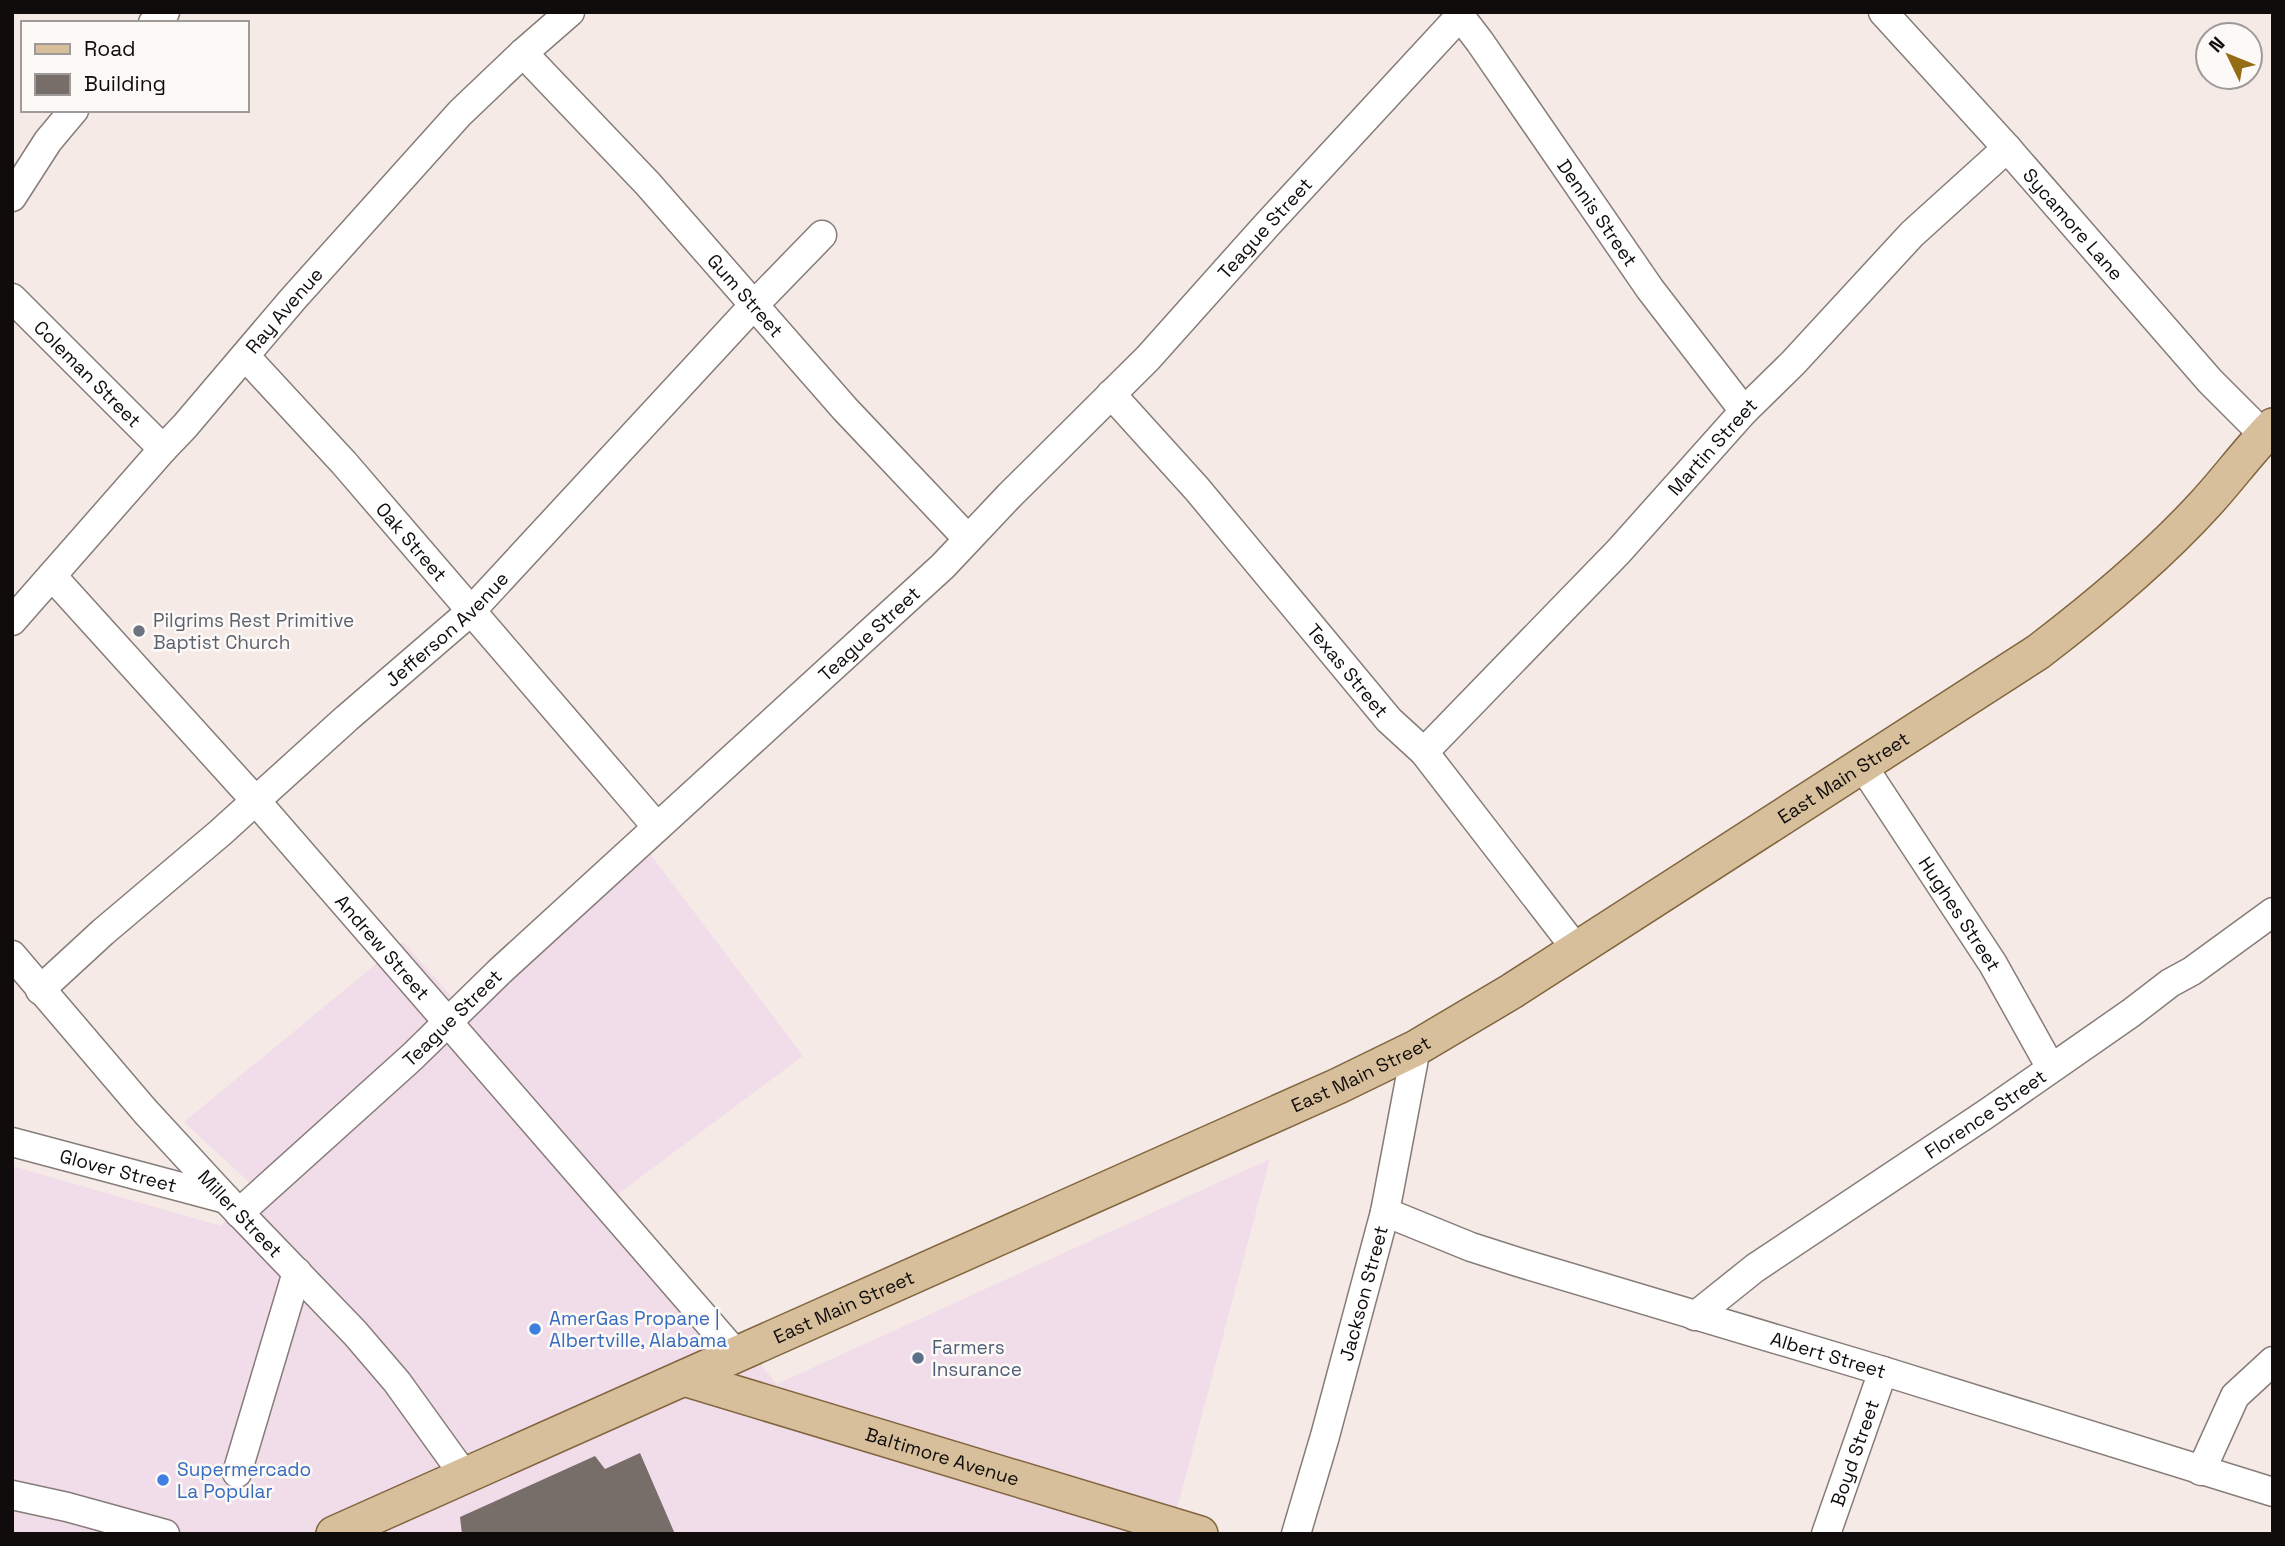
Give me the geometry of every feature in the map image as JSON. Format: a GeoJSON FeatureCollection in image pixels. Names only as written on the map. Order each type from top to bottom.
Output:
{"type":"FeatureCollection","features":[{"type":"Feature","properties":{"kind":"main road","name":"East Main Street"},"geometry":{"type":"LineString","coordinates":[[334,1534],[1338,1086],[1416,1048],[1577,950],[2038,652],[2078,621],[2172,538],[2268,431]]}},
{"type":"Feature","properties":{"kind":"main road","name":"Baltimore Avenue"},"geometry":{"type":"LineString","coordinates":[[684,1378],[1200,1534]]}},
{"type":"Feature","properties":{"kind":"street","name":"Ray Avenue"},"geometry":{"type":"LineString","coordinates":[[12,621],[293,299],[460,113],[570,12]]}},
{"type":"Feature","properties":{"kind":"street","name":"Sycamore Lane"},"geometry":{"type":"LineString","coordinates":[[1883,12],[2007,148],[2210,381],[2268,431]]}},
{"type":"Feature","properties":{"kind":"street","name":"Teague Street"},"geometry":{"type":"LineString","coordinates":[[232,1206],[402,1066],[500,971],[923,585],[1149,358],[1458,14]]}},
{"type":"Feature","properties":{"kind":"street","name":"Dennis Street"},"geometry":{"type":"LineString","coordinates":[[1458,14],[1650,289],[1744,411]]}},
{"type":"Feature","properties":{"kind":"street","name":"Gum Street"},"geometry":{"type":"LineString","coordinates":[[523,53],[648,184],[845,409],[968,539]]}},
{"type":"Feature","properties":{"kind":"street"},"geometry":{"type":"LineString","coordinates":[[12,197],[48,141],[72,112]]}},
{"type":"Feature","properties":{"kind":"street","name":"Martin Street"},"geometry":{"type":"LineString","coordinates":[[1424,752],[1619,551],[1744,411],[1793,363],[1912,234],[2007,148]]}},
{"type":"Feature","properties":{"kind":"street","name":"Jefferson Avenue"},"geometry":{"type":"LineString","coordinates":[[40,990],[470,612],[822,235]]}},
{"type":"Feature","properties":{"kind":"street","name":"Coleman Street"},"geometry":{"type":"LineString","coordinates":[[12,298],[163,449]]}},
{"type":"Feature","properties":{"kind":"street","name":"Oak Street"},"geometry":{"type":"LineString","coordinates":[[246,356],[344,463],[657,827]]}},
{"type":"Feature","properties":{"kind":"street","name":"Texas Street"},"geometry":{"type":"LineString","coordinates":[[1111,394],[1197,489],[1389,720],[1424,752],[1577,950]]}},
{"type":"Feature","properties":{"kind":"street","name":"Andrew Street"},"geometry":{"type":"LineString","coordinates":[[52,576],[255,800],[736,1354]]}},
{"type":"Feature","properties":{"kind":"street","name":"Hughes Street"},"geometry":{"type":"LineString","coordinates":[[1862,765],[1993,964],[2051,1068]]}},
{"type":"Feature","properties":{"kind":"street","name":"Florence Street"},"geometry":{"type":"LineString","coordinates":[[1695,1316],[1755,1268],[2051,1068],[2273,912]]}},
{"type":"Feature","properties":{"kind":"street","name":"Miller Street"},"geometry":{"type":"LineString","coordinates":[[12,955],[136,1101],[397,1382],[464,1475]]}},
{"type":"Feature","properties":{"kind":"street","name":"Jackson Street"},"geometry":{"type":"LineString","coordinates":[[1296,1534],[1385,1212],[1416,1048]]}},
{"type":"Feature","properties":{"kind":"street","name":"Glover Street"},"geometry":{"type":"LineString","coordinates":[[12,1142],[232,1206]]}},
{"type":"Feature","properties":{"kind":"street","name":"Albert Street"},"geometry":{"type":"LineString","coordinates":[[1385,1212],[1471,1247],[2273,1492]]}},
{"type":"Feature","properties":{"kind":"street"},"geometry":{"type":"LineString","coordinates":[[237,1473],[297,1272]]}},
{"type":"Feature","properties":{"kind":"street"},"geometry":{"type":"LineString","coordinates":[[2201,1471],[2235,1396],[2273,1361]]}},
{"type":"Feature","properties":{"kind":"street","name":"Boyd Street"},"geometry":{"type":"LineString","coordinates":[[1826,1534],[1883,1371]]}},
{"type":"Feature","properties":{"kind":"street"},"geometry":{"type":"LineString","coordinates":[[12,1496],[80,1510],[165,1534]]}},
{"type":"Feature","properties":{"kind":"shaded area"},"geometry":{"type":"Polygon","coordinates":[[[635,834],[803,1056],[618,1194],[777,1384],[1270,1159],[1168,1534],[12,1534],[12,1166],[221,1226],[251,1184],[184,1122],[403,942],[453,998],[635,834]]]}},
{"type":"Feature","properties":{"kind":"building"},"geometry":{"type":"Polygon","coordinates":[[[640,1453],[675,1534],[462,1534],[460,1517],[595,1456],[605,1469],[640,1453]]]}},
{"type":"Feature","properties":{"kind":"place","name":"Pilgrims Rest Primitive Baptist Church"},"geometry":{"type":"Point","coordinates":[139,631]}},
{"type":"Feature","properties":{"kind":"place","name":"AmerGas Propane | Albertville, Alabama"},"geometry":{"type":"Point","coordinates":[535,1329]}},
{"type":"Feature","properties":{"kind":"place","name":"Farmers Insurance"},"geometry":{"type":"Point","coordinates":[918,1358]}},
{"type":"Feature","properties":{"kind":"place","name":"Supermercado La Popular"},"geometry":{"type":"Point","coordinates":[163,1480]}}]}
